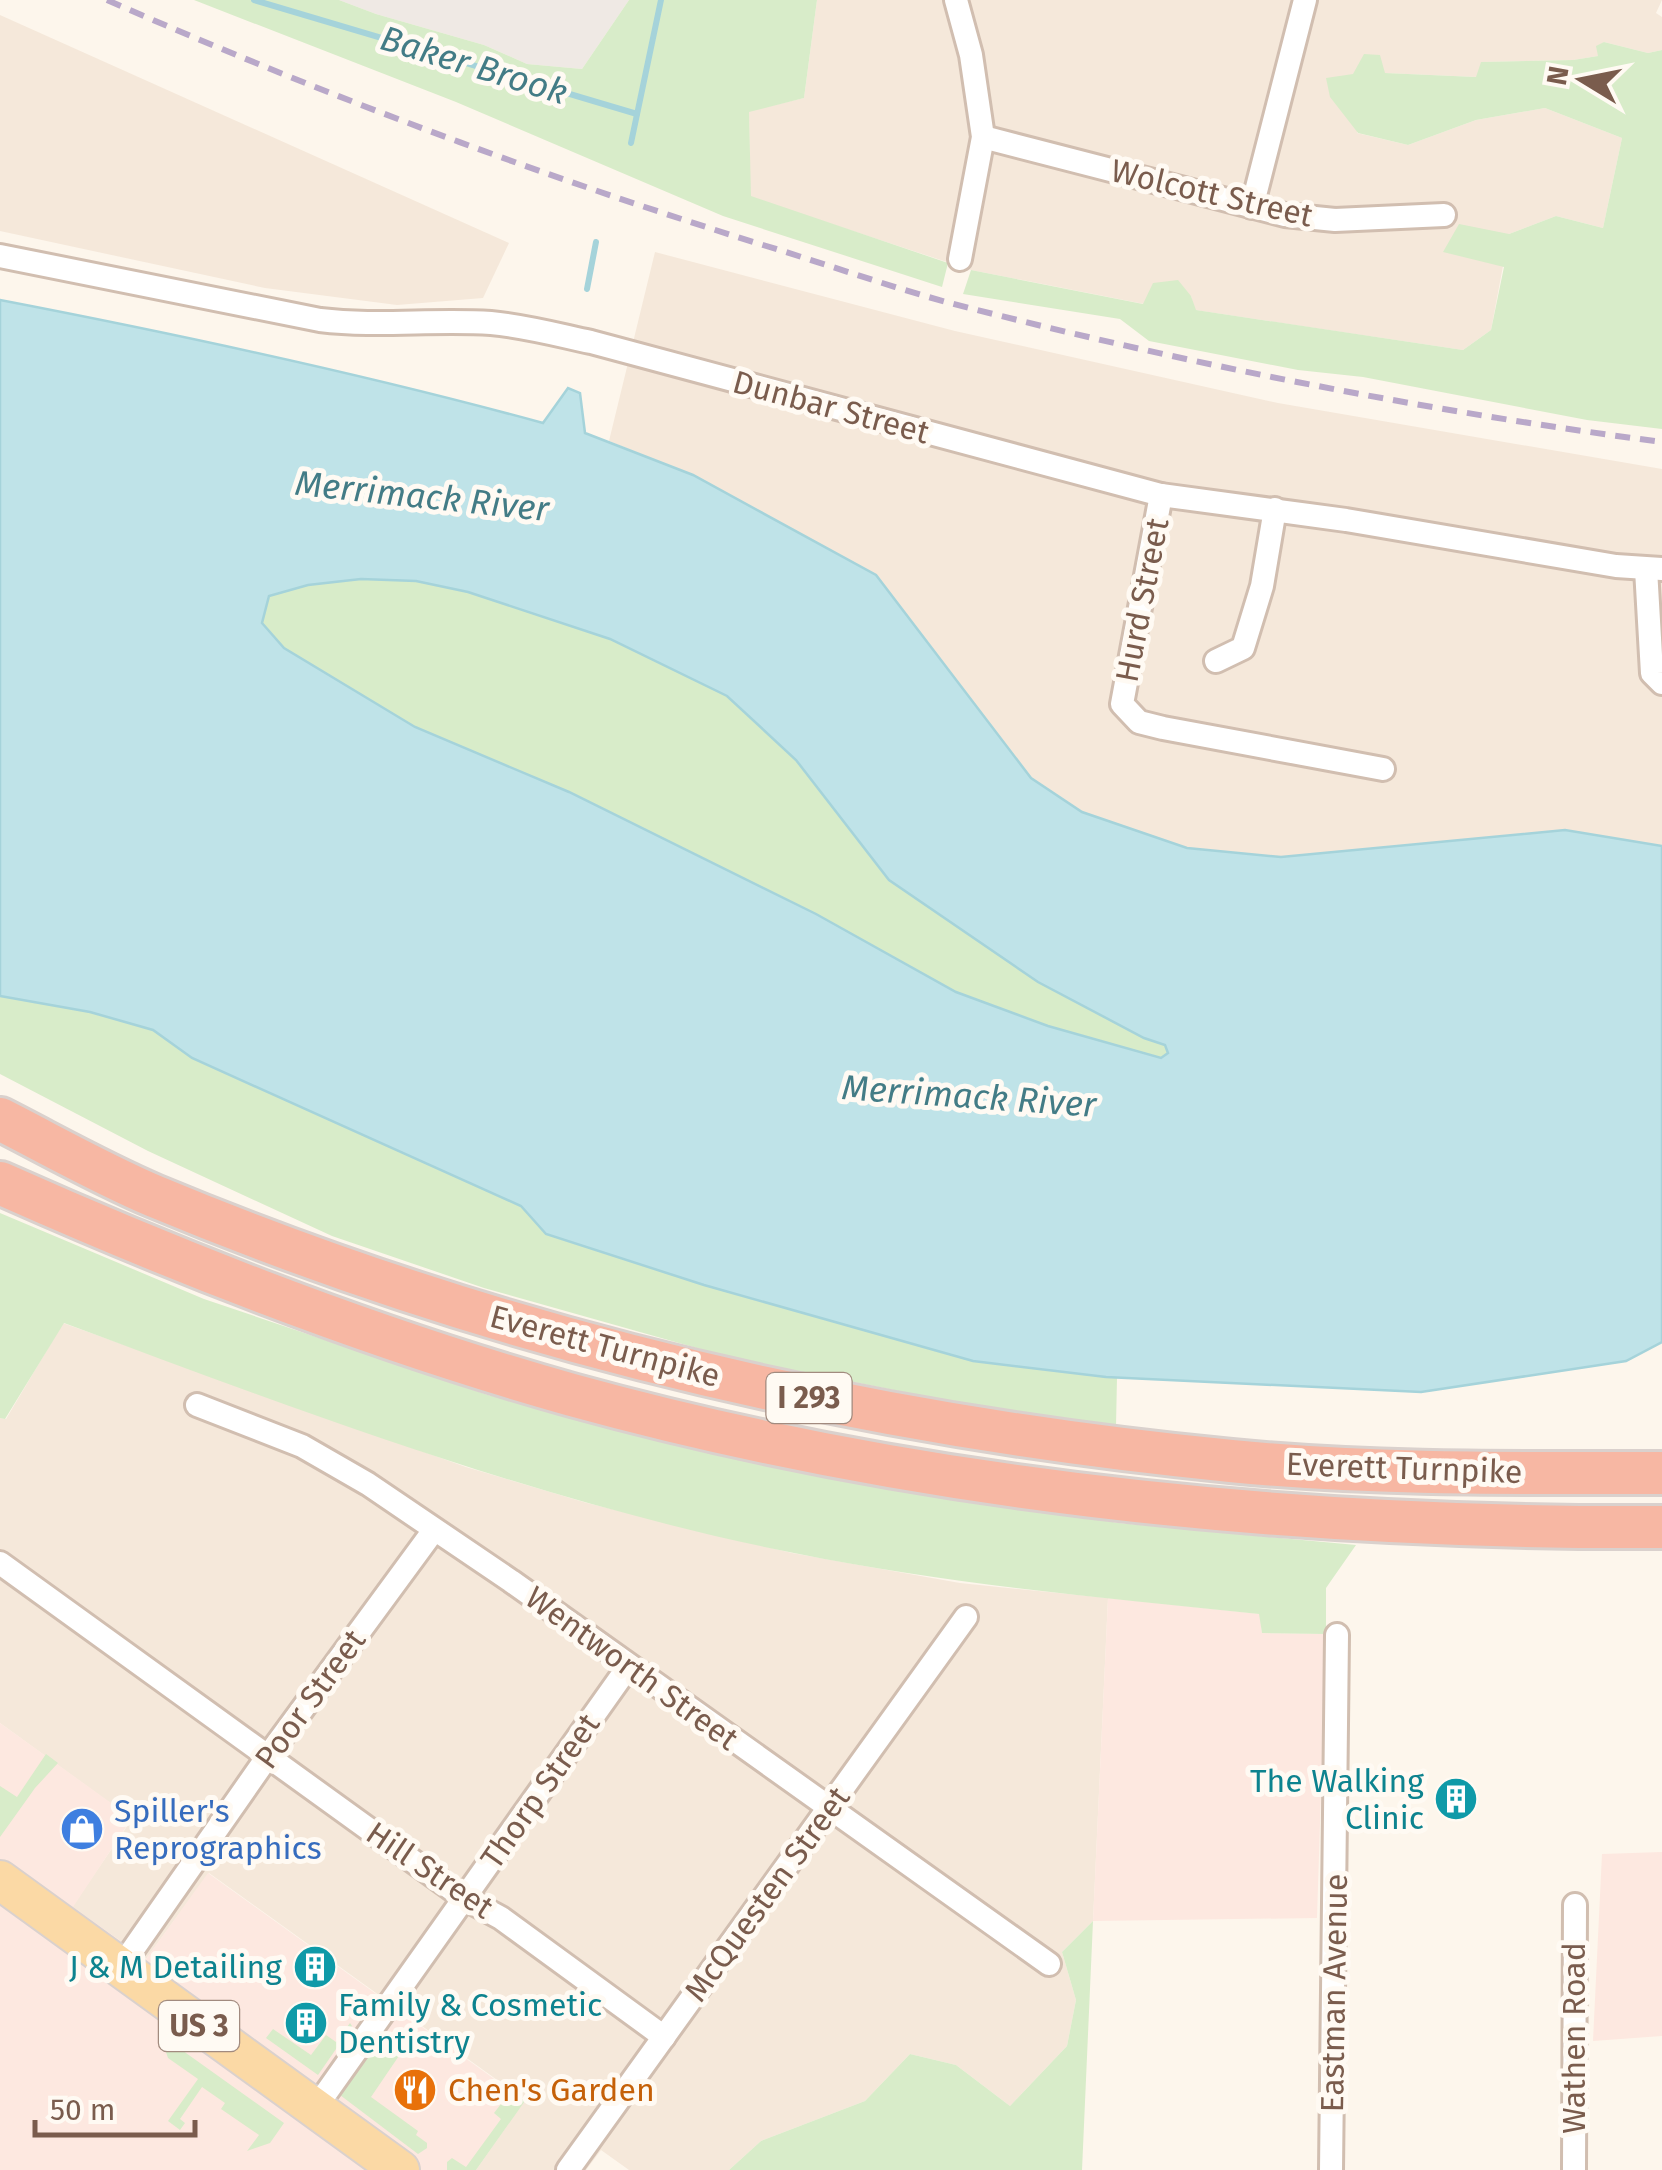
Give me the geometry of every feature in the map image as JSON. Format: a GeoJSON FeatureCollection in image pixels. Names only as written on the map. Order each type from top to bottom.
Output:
{"type":"FeatureCollection","features":[{"type":"Feature","properties":{"kind":"highway","name":"Everett Turnpike"},"geometry":{"type":"LineString","coordinates":[[0,1116],[150,1194],[265,1240],[502,1319],[742,1384],[864,1409],[1094,1445],[1234,1461],[1467,1473],[1662,1473]]}},
{"type":"Feature","properties":{"kind":"highway","name":"Everett Turnpike"},"geometry":{"type":"LineString","coordinates":[[0,1183],[225,1279],[382,1336],[572,1395],[767,1442],[1062,1493],[1210,1510],[1409,1525],[1662,1527]]}},
{"type":"Feature","properties":{"kind":"main road","name":"US 3"},"geometry":{"type":"LineString","coordinates":[[0,1880],[400,2170]]}},
{"type":"Feature","properties":{"kind":"street"},"geometry":{"type":"LineString","coordinates":[[956,0],[971,55],[983,136],[960,259]]}},
{"type":"Feature","properties":{"kind":"street"},"geometry":{"type":"LineString","coordinates":[[1252,207],[1305,0]]}},
{"type":"Feature","properties":{"kind":"street","name":"Wolcott Street"},"geometry":{"type":"LineString","coordinates":[[983,136],[1252,207],[1335,220],[1444,216]]}},
{"type":"Feature","properties":{"kind":"street","name":"Dunbar Street"},"geometry":{"type":"LineString","coordinates":[[0,256],[320,320],[518,326],[591,342],[1161,495],[1275,509],[1654,569]]}},
{"type":"Feature","properties":{"kind":"street","name":"Hurd Street"},"geometry":{"type":"LineString","coordinates":[[1161,495],[1122,704],[1139,722],[1163,728],[1383,768]]}},
{"type":"Feature","properties":{"kind":"street"},"geometry":{"type":"LineString","coordinates":[[1216,661],[1243,648],[1252,626],[1275,509]]}},
{"type":"Feature","properties":{"kind":"street"},"geometry":{"type":"LineString","coordinates":[[1654,569],[1645,598],[1652,673],[1662,683]]}},
{"type":"Feature","properties":{"kind":"street","name":"Wentworth Street"},"geometry":{"type":"LineString","coordinates":[[198,1405],[326,1457],[511,1581],[1049,1964]]}},
{"type":"Feature","properties":{"kind":"street","name":"Poor Street"},"geometry":{"type":"LineString","coordinates":[[120,1968],[268,1756],[434,1530]]}},
{"type":"Feature","properties":{"kind":"street","name":"Hill Street"},"geometry":{"type":"LineString","coordinates":[[0,1564],[664,2037]]}},
{"type":"Feature","properties":{"kind":"street","name":"McQuesten Street"},"geometry":{"type":"LineString","coordinates":[[568,2170],[966,1617]]}},
{"type":"Feature","properties":{"kind":"street","name":"Eastman Avenue"},"geometry":{"type":"LineString","coordinates":[[1330,2170],[1337,1635]]}},
{"type":"Feature","properties":{"kind":"street","name":"Thorp Street"},"geometry":{"type":"LineString","coordinates":[[314,2110],[628,1667]]}},
{"type":"Feature","properties":{"kind":"street","name":"Wathen Road"},"geometry":{"type":"LineString","coordinates":[[1574,1906],[1574,2170]]}},
{"type":"Feature","properties":{"kind":"shaded area"},"geometry":{"type":"Polygon","coordinates":[[[339,0],[629,0],[582,69],[527,64],[484,45],[339,0]]]}},
{"type":"Feature","properties":{"kind":"shaded area"},"geometry":{"type":"Polygon","coordinates":[[[817,0],[1662,0],[1656,13],[1662,17],[1662,50],[1648,53],[1604,42],[1598,56],[1482,62],[1477,77],[1384,73],[1357,133],[1408,145],[1476,120],[1545,108],[1622,138],[1603,228],[1556,216],[1509,234],[1491,330],[1463,350],[1195,310],[1191,296],[1144,304],[971,270],[750,197],[749,111],[804,98],[817,0]]]}},
{"type":"Feature","properties":{"kind":"shaded area"},"geometry":{"type":"Polygon","coordinates":[[[0,15],[509,243],[483,298],[397,305],[265,288],[0,231],[0,15]]]}},
{"type":"Feature","properties":{"kind":"shaded area"},"geometry":{"type":"Polygon","coordinates":[[[655,252],[955,331],[1278,403],[1662,469],[1662,846],[1565,830],[1281,857],[1187,848],[1082,812],[1031,778],[876,575],[693,475],[609,441],[655,252]]]}},
{"type":"Feature","properties":{"kind":"shaded area"},"geometry":{"type":"Polygon","coordinates":[[[63,1323],[466,1467],[587,1503],[792,1553],[960,1583],[1108,1598],[1093,1921],[1062,1952],[1076,2000],[1067,2046],[1010,2106],[956,2065],[910,2054],[865,2101],[761,2141],[729,2170],[629,2170],[601,2150],[586,2170],[476,2170],[525,2100],[209,1873],[146,1959],[72,1907],[132,1819],[0,1723],[0,1418],[6,1419],[63,1323]]]}},
{"type":"Feature","properties":{"kind":"shaded area"},"geometry":{"type":"Polygon","coordinates":[[[1108,1598],[1260,1614],[1262,1633],[1326,1634],[1317,1918],[1093,1921],[1108,1598]]]}},
{"type":"Feature","properties":{"kind":"shaded area"},"geometry":{"type":"Polygon","coordinates":[[[0,1723],[132,1818],[73,1907],[146,1959],[208,1873],[525,2101],[476,2170],[0,2170],[0,1723]]]}},
{"type":"Feature","properties":{"kind":"shaded area"},"geometry":{"type":"Polygon","coordinates":[[[1662,1852],[1662,2036],[1593,2041],[1602,1854],[1662,1852]]]}},
{"type":"Feature","properties":{"kind":"green space"},"geometry":{"type":"Polygon","coordinates":[[[194,0],[339,0],[484,45],[527,64],[582,69],[629,0],[817,0],[804,98],[749,112],[751,196],[948,263],[942,287],[723,216],[456,102],[194,0]]]}},
{"type":"Feature","properties":{"kind":"green space"},"geometry":{"type":"Polygon","coordinates":[[[1604,42],[1648,53],[1662,50],[1662,429],[1587,420],[1363,377],[1298,370],[1149,341],[1120,319],[963,294],[971,270],[1143,304],[1153,283],[1178,280],[1196,310],[1463,350],[1491,330],[1504,267],[1443,252],[1459,224],[1509,234],[1556,216],[1603,228],[1622,138],[1545,108],[1476,120],[1408,145],[1358,133],[1330,97],[1326,78],[1353,74],[1364,54],[1380,55],[1385,73],[1476,77],[1481,62],[1598,56],[1596,46],[1604,42]]]}},
{"type":"Feature","properties":{"kind":"green space"},"geometry":{"type":"Polygon","coordinates":[[[361,579],[416,581],[468,592],[610,639],[727,696],[796,760],[889,880],[1038,982],[1144,1038],[1165,1045],[1168,1053],[1161,1058],[1048,1026],[956,992],[816,914],[569,792],[415,727],[284,648],[261,623],[269,596],[308,585],[361,579]]]}},
{"type":"Feature","properties":{"kind":"green space"},"geometry":{"type":"Polygon","coordinates":[[[0,996],[90,1012],[153,1030],[192,1058],[521,1206],[546,1234],[704,1285],[973,1361],[1117,1378],[1116,1426],[1010,1413],[732,1358],[484,1288],[332,1236],[148,1151],[0,1074],[0,996]]]}},
{"type":"Feature","properties":{"kind":"green space"},"geometry":{"type":"Polygon","coordinates":[[[0,1213],[204,1299],[488,1395],[841,1479],[1119,1523],[1356,1545],[1326,1588],[1326,1634],[1262,1633],[1259,1614],[1025,1589],[852,1564],[700,1532],[516,1482],[334,1422],[64,1323],[5,1419],[0,1418],[0,1213]]]}},
{"type":"Feature","properties":{"kind":"green space"},"geometry":{"type":"Polygon","coordinates":[[[46,1754],[58,1763],[0,1837],[0,1786],[17,1797],[46,1754]]]}},
{"type":"Feature","properties":{"kind":"green space"},"geometry":{"type":"Polygon","coordinates":[[[1093,1921],[1082,2170],[729,2170],[761,2141],[865,2101],[910,2054],[956,2065],[1010,2106],[1067,2046],[1076,2000],[1062,1952],[1093,1921]]]}},
{"type":"Feature","properties":{"kind":"green space"},"geometry":{"type":"Polygon","coordinates":[[[350,2023],[352,2026],[318,2075],[266,2038],[273,2029],[311,2055],[326,2035],[336,2042],[350,2023]]]}},
{"type":"Feature","properties":{"kind":"green space"},"geometry":{"type":"Polygon","coordinates":[[[387,2035],[397,2036],[407,2044],[371,2097],[418,2131],[416,2135],[427,2143],[427,2148],[418,2154],[340,2095],[387,2035]]]}},
{"type":"Feature","properties":{"kind":"green space"},"geometry":{"type":"Polygon","coordinates":[[[172,2043],[284,2123],[270,2143],[247,2151],[259,2135],[221,2109],[225,2103],[202,2087],[180,2119],[185,2123],[180,2130],[168,2121],[198,2079],[168,2058],[166,2052],[172,2043]]]}},
{"type":"Feature","properties":{"kind":"green space"},"geometry":{"type":"Polygon","coordinates":[[[511,2091],[525,2101],[476,2170],[447,2170],[447,2162],[452,2158],[466,2167],[501,2119],[494,2113],[511,2091]]]}},
{"type":"Feature","properties":{"kind":"water","name":"Merrimack River"},"geometry":{"type":"Polygon","coordinates":[[[0,300],[273,356],[543,423],[568,388],[580,393],[585,433],[693,475],[876,575],[1031,778],[1082,812],[1187,848],[1281,857],[1565,830],[1662,846],[1662,1342],[1626,1361],[1421,1392],[1106,1377],[973,1361],[704,1285],[546,1234],[521,1206],[192,1058],[153,1030],[90,1012],[0,996],[0,300]],[[361,579],[308,585],[269,596],[262,623],[284,648],[415,727],[569,792],[816,914],[956,992],[1048,1026],[1161,1058],[1168,1053],[1165,1045],[1144,1038],[1038,982],[889,880],[796,760],[727,696],[610,639],[468,592],[416,581],[361,579]]]}},
{"type":"Feature","properties":{"kind":"waterway","name":"Baker Brook"},"geometry":{"type":"LineString","coordinates":[[254,0],[637,114]]}},
{"type":"Feature","properties":{"kind":"waterway","name":"Baker Brook"},"geometry":{"type":"LineString","coordinates":[[631,143],[661,0]]}},
{"type":"Feature","properties":{"kind":"waterway","name":"Baker Brook"},"geometry":{"type":"LineString","coordinates":[[587,289],[596,242]]}},
{"type":"Feature","properties":{"kind":"railway"},"geometry":{"type":"LineString","coordinates":[[107,0],[269,69],[514,162],[926,296],[1126,346],[1304,383],[1483,416],[1662,442]]}},
{"type":"Feature","properties":{"kind":"place","name":"The Walking Clinic"},"geometry":{"type":"Point","coordinates":[1456,1799]}},
{"type":"Feature","properties":{"kind":"place","name":"Spiller's Reprographics"},"geometry":{"type":"Point","coordinates":[82,1829]}},
{"type":"Feature","properties":{"kind":"place","name":"J & M Detailing"},"geometry":{"type":"Point","coordinates":[315,1967]}},
{"type":"Feature","properties":{"kind":"place","name":"Family & Cosmetic Dentistry"},"geometry":{"type":"Point","coordinates":[306,2023]}},
{"type":"Feature","properties":{"kind":"place","name":"Chen's Garden"},"geometry":{"type":"Point","coordinates":[415,2090]}}]}
